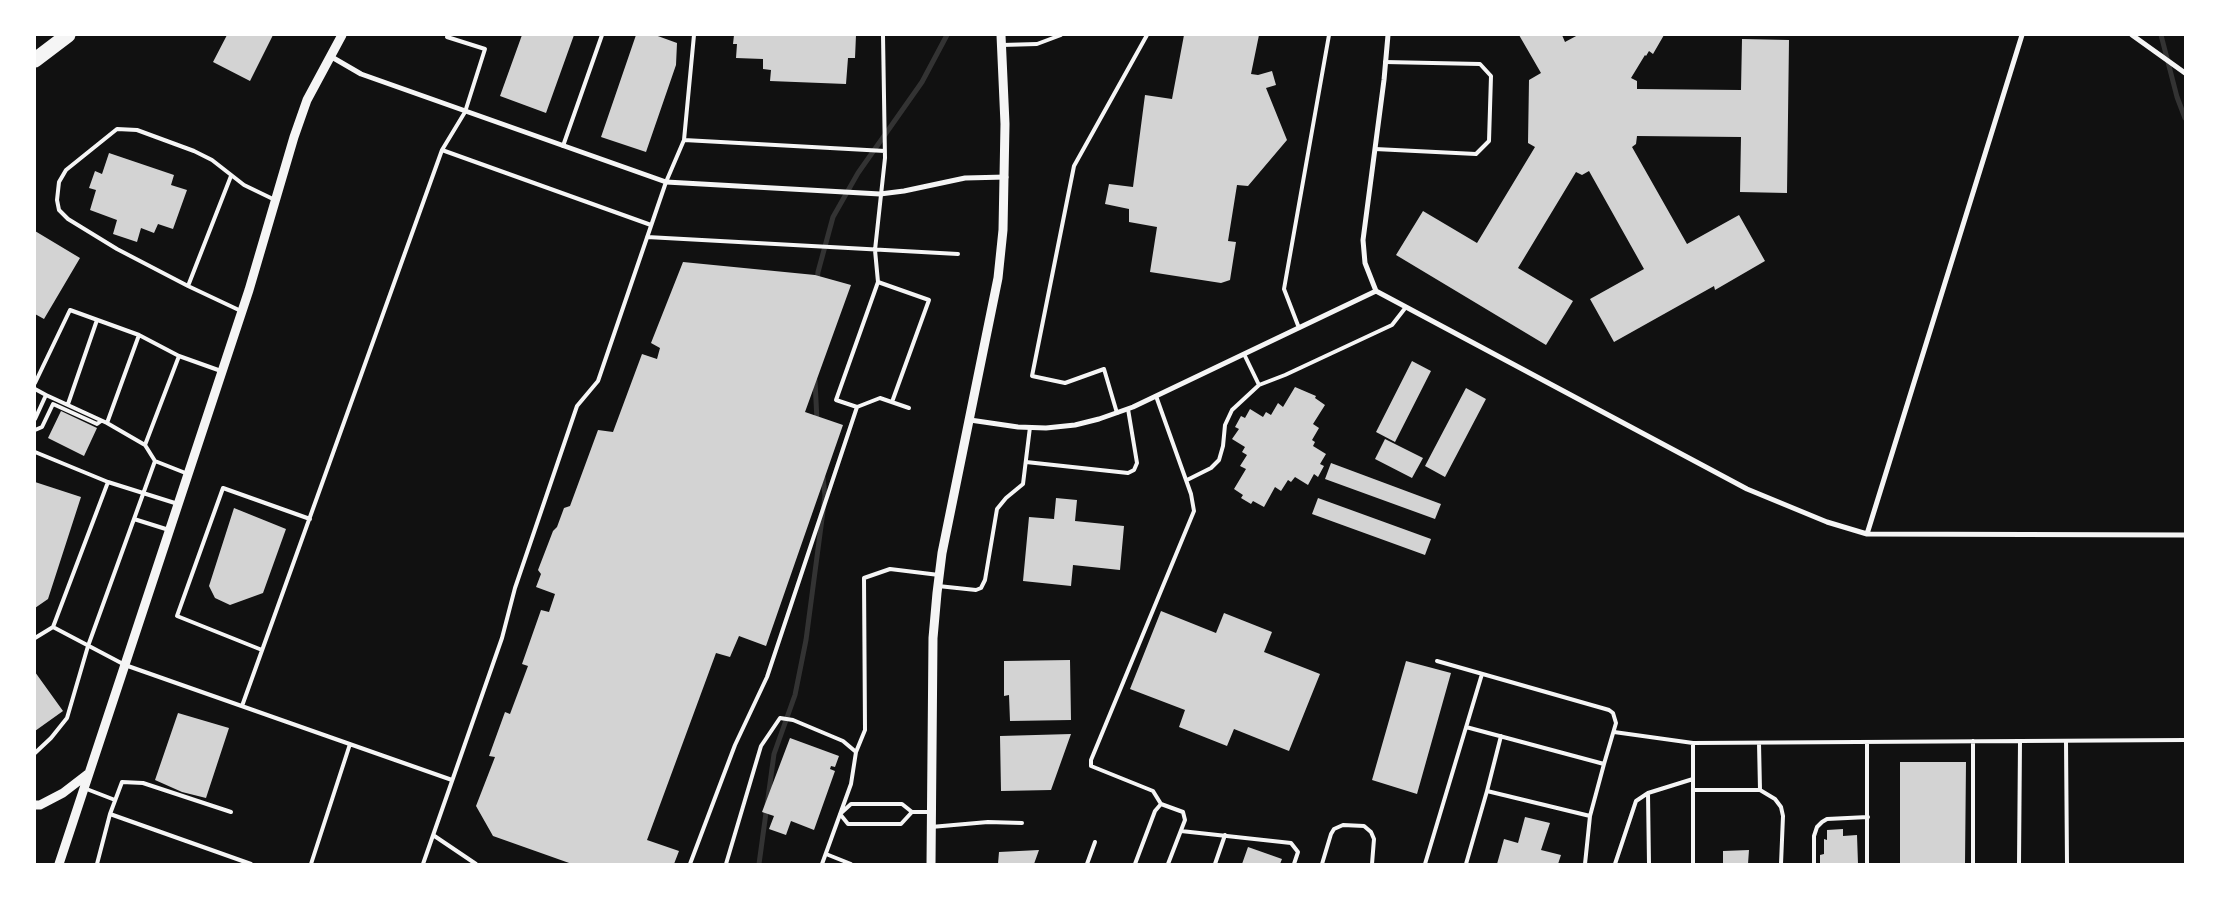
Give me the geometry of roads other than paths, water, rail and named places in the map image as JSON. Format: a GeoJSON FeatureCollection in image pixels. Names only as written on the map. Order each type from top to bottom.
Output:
{"type":"FeatureCollection","features":[{"type":"Feature","properties":{"kind":"highway"},"geometry":{"type":"LineString","coordinates":[[35,60],[68,35]]}},
{"type":"Feature","properties":{"kind":"street"},"geometry":{"type":"LineString","coordinates":[[59,864],[242,311],[307,100],[342,35]]}},
{"type":"Feature","properties":{"kind":"street"},"geometry":{"type":"LineString","coordinates":[[932,864],[932,638],[942,553],[998,278],[1006,177],[1001,35]]}},
{"type":"Feature","properties":{"kind":"street"},"geometry":{"type":"LineString","coordinates":[[1388,35],[1363,240],[1366,263],[1376,291],[1748,489],[1828,522],[1867,534],[2185,536]]}},
{"type":"Feature","properties":{"kind":"street"},"geometry":{"type":"LineString","coordinates":[[1867,534],[2022,35]]}},
{"type":"Feature","properties":{"kind":"street"},"geometry":{"type":"LineString","coordinates":[[2132,35],[2185,73]]}},
{"type":"Feature","properties":{"kind":"street"},"geometry":{"type":"LineString","coordinates":[[330,56],[362,74],[562,147],[666,182],[880,194],[904,192],[955,180],[1006,177]]}},
{"type":"Feature","properties":{"kind":"street"},"geometry":{"type":"LineString","coordinates":[[970,420],[1030,427],[1075,425],[1117,413],[1376,291]]}},
{"type":"Feature","properties":{"kind":"street"},"geometry":{"type":"LineString","coordinates":[[35,805],[40,805],[64,793],[89,773]]}},
{"type":"Feature","properties":{"kind":"lane"},"geometry":{"type":"LineString","coordinates":[[242,706],[442,150],[465,112],[486,49],[447,37],[448,35]]}},
{"type":"Feature","properties":{"kind":"lane"},"geometry":{"type":"LineString","coordinates":[[562,147],[602,35]]}},
{"type":"Feature","properties":{"kind":"lane"},"geometry":{"type":"LineString","coordinates":[[423,864],[502,638],[515,588],[577,406],[598,381],[666,182],[684,140],[694,35]]}},
{"type":"Feature","properties":{"kind":"lane"},"geometry":{"type":"LineString","coordinates":[[883,35],[885,151],[875,250],[878,282],[836,400],[857,407],[880,398],[910,408]]}},
{"type":"Feature","properties":{"kind":"lane"},"geometry":{"type":"LineString","coordinates":[[1002,45],[1037,44],[1061,35]]}},
{"type":"Feature","properties":{"kind":"lane"},"geometry":{"type":"LineString","coordinates":[[1117,413],[1104,369],[1065,383],[1032,376],[1074,166],[1147,35]]}},
{"type":"Feature","properties":{"kind":"lane"},"geometry":{"type":"LineString","coordinates":[[1299,328],[1284,289],[1329,35]]}},
{"type":"Feature","properties":{"kind":"lane"},"geometry":{"type":"LineString","coordinates":[[1375,149],[1476,154],[1490,142],[1491,76],[1480,64],[1386,62]]}},
{"type":"Feature","properties":{"kind":"lane"},"geometry":{"type":"LineString","coordinates":[[242,311],[117,250],[68,219],[59,210],[57,200],[59,182],[66,170],[117,130],[137,130],[194,151],[212,160],[244,185],[275,200]]}},
{"type":"Feature","properties":{"kind":"lane"},"geometry":{"type":"LineString","coordinates":[[684,140],[885,151]]}},
{"type":"Feature","properties":{"kind":"lane"},"geometry":{"type":"LineString","coordinates":[[442,150],[651,225]]}},
{"type":"Feature","properties":{"kind":"lane"},"geometry":{"type":"LineString","coordinates":[[188,286],[231,176]]}},
{"type":"Feature","properties":{"kind":"lane"},"geometry":{"type":"LineString","coordinates":[[647,237],[958,254]]}},
{"type":"Feature","properties":{"kind":"lane"},"geometry":{"type":"LineString","coordinates":[[878,282],[929,300],[892,402]]}},
{"type":"Feature","properties":{"kind":"lane"},"geometry":{"type":"LineString","coordinates":[[1187,480],[1211,468],[1219,460],[1223,446],[1225,424],[1232,410],[1259,385],[1285,375],[1392,325],[1406,307]]}},
{"type":"Feature","properties":{"kind":"lane"},"geometry":{"type":"LineString","coordinates":[[35,383],[70,310],[139,335],[179,356],[221,371]]}},
{"type":"Feature","properties":{"kind":"lane"},"geometry":{"type":"LineString","coordinates":[[68,404],[97,320]]}},
{"type":"Feature","properties":{"kind":"lane"},"geometry":{"type":"LineString","coordinates":[[107,423],[139,335]]}},
{"type":"Feature","properties":{"kind":"lane"},"geometry":{"type":"LineString","coordinates":[[1244,354],[1259,385]]}},
{"type":"Feature","properties":{"kind":"lane"},"geometry":{"type":"LineString","coordinates":[[146,445],[179,356]]}},
{"type":"Feature","properties":{"kind":"lane"},"geometry":{"type":"LineString","coordinates":[[35,389],[107,423],[146,445],[155,461],[188,474]]}},
{"type":"Feature","properties":{"kind":"lane"},"geometry":{"type":"LineString","coordinates":[[35,419],[46,395]]}},
{"type":"Feature","properties":{"kind":"lane"},"geometry":{"type":"LineString","coordinates":[[1156,396],[1192,494],[1194,511],[1091,760],[1091,766],[1153,791],[1161,804],[1183,812],[1185,816],[1181,831],[1168,864]]}},
{"type":"Feature","properties":{"kind":"lane"},"geometry":{"type":"LineString","coordinates":[[35,430],[42,427],[53,404],[97,424],[101,421]]}},
{"type":"Feature","properties":{"kind":"lane"},"geometry":{"type":"LineString","coordinates":[[690,864],[735,744],[767,677],[857,407]]}},
{"type":"Feature","properties":{"kind":"lane"},"geometry":{"type":"LineString","coordinates":[[1026,462],[1128,473],[1134,470],[1137,463],[1128,409]]}},
{"type":"Feature","properties":{"kind":"lane"},"geometry":{"type":"LineString","coordinates":[[938,586],[976,590],[980,588],[985,580],[997,510],[1006,498],[1023,484],[1030,427]]}},
{"type":"Feature","properties":{"kind":"lane"},"geometry":{"type":"LineString","coordinates":[[35,452],[108,482],[178,504]]}},
{"type":"Feature","properties":{"kind":"lane"},"geometry":{"type":"LineString","coordinates":[[35,753],[51,738],[67,718],[88,646],[155,461]]}},
{"type":"Feature","properties":{"kind":"lane"},"geometry":{"type":"LineString","coordinates":[[35,638],[53,627],[108,482]]}},
{"type":"Feature","properties":{"kind":"lane"},"geometry":{"type":"LineString","coordinates":[[262,650],[177,616],[223,488],[310,519]]}},
{"type":"Feature","properties":{"kind":"lane"},"geometry":{"type":"LineString","coordinates":[[134,519],[169,530]]}},
{"type":"Feature","properties":{"kind":"lane"},"geometry":{"type":"LineString","coordinates":[[822,864],[851,784],[856,752],[865,730],[864,578],[890,569],[939,575]]}},
{"type":"Feature","properties":{"kind":"lane"},"geometry":{"type":"LineString","coordinates":[[53,627],[125,665],[452,780]]}},
{"type":"Feature","properties":{"kind":"lane"},"geometry":{"type":"LineString","coordinates":[[1437,661],[1608,710],[1615,717],[1614,732],[1590,816],[1585,864]]}},
{"type":"Feature","properties":{"kind":"lane"},"geometry":{"type":"LineString","coordinates":[[1425,864],[1482,674]]}},
{"type":"Feature","properties":{"kind":"lane"},"geometry":{"type":"LineString","coordinates":[[726,864],[761,746],[780,718],[793,720],[843,741],[856,752]]}},
{"type":"Feature","properties":{"kind":"lane"},"geometry":{"type":"LineString","coordinates":[[1466,727],[1604,764]]}},
{"type":"Feature","properties":{"kind":"lane"},"geometry":{"type":"LineString","coordinates":[[1614,732],[1693,743],[2185,740]]}},
{"type":"Feature","properties":{"kind":"lane"},"geometry":{"type":"LineString","coordinates":[[1466,864],[1501,736]]}},
{"type":"Feature","properties":{"kind":"lane"},"geometry":{"type":"LineString","coordinates":[[1973,741],[1973,864]]}},
{"type":"Feature","properties":{"kind":"lane"},"geometry":{"type":"LineString","coordinates":[[2020,741],[2020,864]]}},
{"type":"Feature","properties":{"kind":"lane"},"geometry":{"type":"LineString","coordinates":[[2066,741],[2066,864]]}},
{"type":"Feature","properties":{"kind":"lane"},"geometry":{"type":"LineString","coordinates":[[1759,742],[1760,790]]}},
{"type":"Feature","properties":{"kind":"lane"},"geometry":{"type":"LineString","coordinates":[[1867,742],[1867,864]]}},
{"type":"Feature","properties":{"kind":"lane"},"geometry":{"type":"LineString","coordinates":[[1693,743],[1694,864]]}},
{"type":"Feature","properties":{"kind":"lane"},"geometry":{"type":"LineString","coordinates":[[311,864],[350,744]]}},
{"type":"Feature","properties":{"kind":"lane"},"geometry":{"type":"LineString","coordinates":[[1615,864],[1636,801],[1648,793],[1693,779]]}},
{"type":"Feature","properties":{"kind":"lane"},"geometry":{"type":"LineString","coordinates":[[97,864],[110,814],[122,782],[143,783],[231,812]]}},
{"type":"Feature","properties":{"kind":"lane"},"geometry":{"type":"LineString","coordinates":[[84,788],[115,800]]}},
{"type":"Feature","properties":{"kind":"lane"},"geometry":{"type":"LineString","coordinates":[[1694,790],[1760,790],[1775,799],[1781,807],[1783,816],[1782,864]]}},
{"type":"Feature","properties":{"kind":"lane"},"geometry":{"type":"LineString","coordinates":[[1487,791],[1590,816]]}},
{"type":"Feature","properties":{"kind":"lane"},"geometry":{"type":"LineString","coordinates":[[1648,793],[1650,864]]}},
{"type":"Feature","properties":{"kind":"lane"},"geometry":{"type":"LineString","coordinates":[[840,814],[851,804],[902,804],[912,812],[931,812]]}},
{"type":"Feature","properties":{"kind":"lane"},"geometry":{"type":"LineString","coordinates":[[1135,864],[1155,811],[1161,804]]}},
{"type":"Feature","properties":{"kind":"lane"},"geometry":{"type":"LineString","coordinates":[[840,814],[848,824],[901,824],[912,812]]}},
{"type":"Feature","properties":{"kind":"lane"},"geometry":{"type":"LineString","coordinates":[[110,814],[251,864]]}},
{"type":"Feature","properties":{"kind":"lane"},"geometry":{"type":"LineString","coordinates":[[1814,864],[1814,836],[1817,827],[1822,822],[1827,819],[1868,817]]}},
{"type":"Feature","properties":{"kind":"lane"},"geometry":{"type":"LineString","coordinates":[[931,827],[988,822],[1022,823]]}},
{"type":"Feature","properties":{"kind":"lane"},"geometry":{"type":"LineString","coordinates":[[1322,864],[1330,834],[1334,829],[1343,825],[1364,826],[1371,832],[1374,839],[1372,864]]}},
{"type":"Feature","properties":{"kind":"lane"},"geometry":{"type":"LineString","coordinates":[[1181,831],[1291,843],[1298,852],[1294,864]]}},
{"type":"Feature","properties":{"kind":"lane"},"geometry":{"type":"LineString","coordinates":[[433,834],[476,864]]}},
{"type":"Feature","properties":{"kind":"lane"},"geometry":{"type":"LineString","coordinates":[[1216,864],[1225,835]]}},
{"type":"Feature","properties":{"kind":"lane"},"geometry":{"type":"LineString","coordinates":[[1087,864],[1095,842]]}},
{"type":"Feature","properties":{"kind":"lane"},"geometry":{"type":"LineString","coordinates":[[826,854],[851,864]]}},
{"type":"Feature","properties":{"kind":"waterway"},"geometry":{"type":"LineString","coordinates":[[817,281],[833,217],[858,173],[922,82],[947,35]]}},
{"type":"Feature","properties":{"kind":"waterway"},"geometry":{"type":"LineString","coordinates":[[2161,35],[2177,97],[2185,118]]}},
{"type":"Feature","properties":{"kind":"waterway"},"geometry":{"type":"LineString","coordinates":[[815,380],[817,421]]}},
{"type":"Feature","properties":{"kind":"waterway"},"geometry":{"type":"LineString","coordinates":[[759,864],[774,754],[795,695],[806,640],[825,496],[823,477]]}}]}
